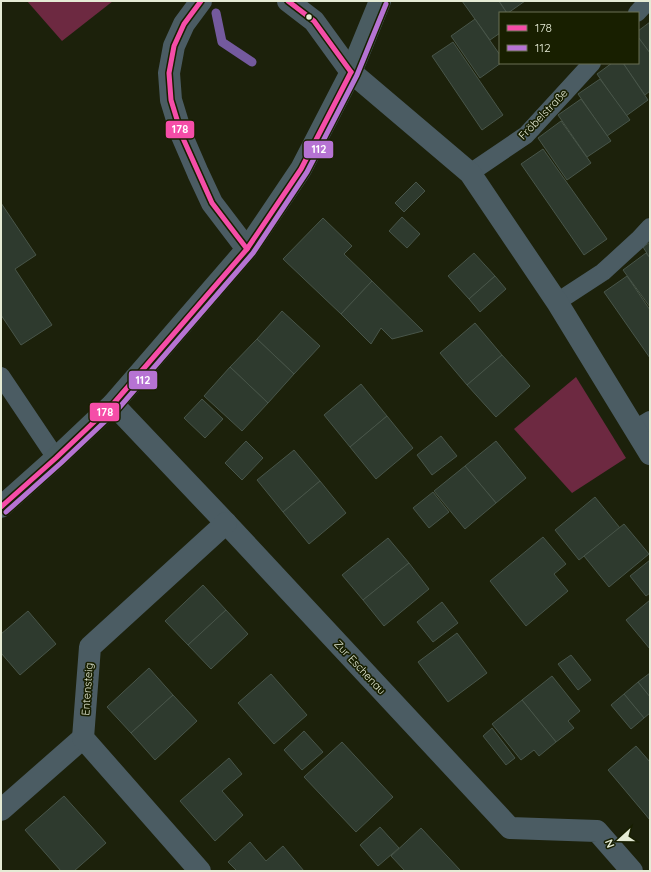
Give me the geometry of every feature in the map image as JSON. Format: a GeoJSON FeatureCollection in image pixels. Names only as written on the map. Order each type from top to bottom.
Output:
{"type":"FeatureCollection","features":[{"type":"Feature","properties":{"kind":"main road"},"geometry":{"type":"LineString","coordinates":[[1,507],[113,404],[247,249],[301,169],[351,72],[380,1]]}},
{"type":"Feature","properties":{"kind":"street"},"geometry":{"type":"LineString","coordinates":[[201,1],[184,24],[174,46],[169,73],[171,100],[182,136],[212,203],[247,249]]}},
{"type":"Feature","properties":{"kind":"street"},"geometry":{"type":"LineString","coordinates":[[288,1],[314,21],[351,72],[470,173],[642,424],[650,454]]}},
{"type":"Feature","properties":{"kind":"street","name":"Zur Eschenau"},"geometry":{"type":"LineString","coordinates":[[113,404],[510,828],[597,831],[632,871]]}},
{"type":"Feature","properties":{"kind":"street","name":"Entensteig"},"geometry":{"type":"LineString","coordinates":[[83,738],[90,647],[226,523]]}},
{"type":"Feature","properties":{"kind":"street"},"geometry":{"type":"LineString","coordinates":[[1,810],[83,738],[200,871]]}},
{"type":"Feature","properties":{"kind":"lane"},"geometry":{"type":"LineString","coordinates":[[638,12],[648,1]]}},
{"type":"Feature","properties":{"kind":"lane","name":"Fröbelstraße"},"geometry":{"type":"LineString","coordinates":[[470,173],[526,135],[591,64]]}},
{"type":"Feature","properties":{"kind":"lane"},"geometry":{"type":"LineString","coordinates":[[557,302],[603,272],[650,227]]}},
{"type":"Feature","properties":{"kind":"lane"},"geometry":{"type":"LineString","coordinates":[[1,376],[56,458]]}},
{"type":"Feature","properties":{"kind":"shaded area"},"geometry":{"type":"Polygon","coordinates":[[[27,1],[113,1],[62,41],[27,1]]]}},
{"type":"Feature","properties":{"kind":"shaded area"},"geometry":{"type":"Polygon","coordinates":[[[576,377],[626,458],[572,493],[514,429],[576,377]]]}},
{"type":"Feature","properties":{"kind":"building"},"geometry":{"type":"Polygon","coordinates":[[[462,1],[499,1],[506,12],[499,12],[499,34],[490,40],[462,1]]]}},
{"type":"Feature","properties":{"kind":"building"},"geometry":{"type":"Polygon","coordinates":[[[499,1],[525,1],[509,12],[506,12],[499,1]]]}},
{"type":"Feature","properties":{"kind":"building"},"geometry":{"type":"Polygon","coordinates":[[[475,19],[499,54],[500,64],[480,78],[451,36],[475,19]]]}},
{"type":"Feature","properties":{"kind":"building"},"geometry":{"type":"Polygon","coordinates":[[[650,22],[650,53],[639,38],[639,30],[650,22]]]}},
{"type":"Feature","properties":{"kind":"building"},"geometry":{"type":"Polygon","coordinates":[[[639,38],[650,53],[650,91],[645,95],[624,64],[639,64],[639,38]]]}},
{"type":"Feature","properties":{"kind":"building"},"geometry":{"type":"Polygon","coordinates":[[[453,42],[503,115],[482,130],[432,56],[453,42]]]}},
{"type":"Feature","properties":{"kind":"building"},"geometry":{"type":"Polygon","coordinates":[[[611,64],[624,64],[648,100],[626,116],[597,74],[611,64]]]}},
{"type":"Feature","properties":{"kind":"building"},"geometry":{"type":"Polygon","coordinates":[[[600,79],[630,120],[607,136],[578,94],[600,79]]]}},
{"type":"Feature","properties":{"kind":"building"},"geometry":{"type":"Polygon","coordinates":[[[581,99],[611,141],[587,157],[558,115],[581,99]]]}},
{"type":"Feature","properties":{"kind":"building"},"geometry":{"type":"Polygon","coordinates":[[[561,121],[591,163],[567,180],[538,138],[561,121]]]}},
{"type":"Feature","properties":{"kind":"building"},"geometry":{"type":"Polygon","coordinates":[[[543,149],[607,239],[584,255],[521,164],[543,149]]]}},
{"type":"Feature","properties":{"kind":"building"},"geometry":{"type":"Polygon","coordinates":[[[416,182],[425,191],[404,212],[395,203],[416,182]]]}},
{"type":"Feature","properties":{"kind":"building"},"geometry":{"type":"Polygon","coordinates":[[[1,203],[36,255],[15,269],[52,325],[21,345],[1,315],[1,203]]]}},
{"type":"Feature","properties":{"kind":"building"},"geometry":{"type":"Polygon","coordinates":[[[402,217],[420,234],[407,248],[389,231],[402,217]]]}},
{"type":"Feature","properties":{"kind":"building"},"geometry":{"type":"Polygon","coordinates":[[[323,218],[352,246],[344,254],[372,281],[341,314],[283,259],[323,218]]]}},
{"type":"Feature","properties":{"kind":"building"},"geometry":{"type":"Polygon","coordinates":[[[650,242],[650,258],[643,247],[650,242]]]}},
{"type":"Feature","properties":{"kind":"building"},"geometry":{"type":"Polygon","coordinates":[[[474,253],[495,276],[469,299],[448,276],[474,253]]]}},
{"type":"Feature","properties":{"kind":"building"},"geometry":{"type":"Polygon","coordinates":[[[646,253],[650,258],[650,307],[623,270],[646,253]]]}},
{"type":"Feature","properties":{"kind":"building"},"geometry":{"type":"Polygon","coordinates":[[[495,276],[506,289],[480,312],[469,299],[495,276]]]}},
{"type":"Feature","properties":{"kind":"building"},"geometry":{"type":"Polygon","coordinates":[[[627,276],[650,310],[650,358],[604,292],[627,276]]]}},
{"type":"Feature","properties":{"kind":"building"},"geometry":{"type":"Polygon","coordinates":[[[372,281],[423,331],[392,339],[381,328],[371,344],[341,314],[372,281]]]}},
{"type":"Feature","properties":{"kind":"building"},"geometry":{"type":"Polygon","coordinates":[[[282,311],[320,346],[294,374],[257,339],[282,311]]]}},
{"type":"Feature","properties":{"kind":"building"},"geometry":{"type":"Polygon","coordinates":[[[475,323],[502,355],[467,385],[440,353],[475,323]]]}},
{"type":"Feature","properties":{"kind":"building"},"geometry":{"type":"Polygon","coordinates":[[[257,339],[294,374],[268,403],[230,367],[257,339]]]}},
{"type":"Feature","properties":{"kind":"building"},"geometry":{"type":"Polygon","coordinates":[[[502,355],[530,386],[496,417],[467,385],[502,355]]]}},
{"type":"Feature","properties":{"kind":"building"},"geometry":{"type":"Polygon","coordinates":[[[230,367],[268,403],[242,431],[204,396],[230,367]]]}},
{"type":"Feature","properties":{"kind":"building"},"geometry":{"type":"Polygon","coordinates":[[[361,384],[387,416],[350,447],[324,415],[361,384]]]}},
{"type":"Feature","properties":{"kind":"building"},"geometry":{"type":"Polygon","coordinates":[[[202,399],[223,419],[205,438],[184,418],[202,399]]]}},
{"type":"Feature","properties":{"kind":"building"},"geometry":{"type":"Polygon","coordinates":[[[387,416],[413,448],[376,479],[350,447],[387,416]]]}},
{"type":"Feature","properties":{"kind":"building"},"geometry":{"type":"Polygon","coordinates":[[[441,436],[457,456],[432,475],[417,455],[441,436]]]}},
{"type":"Feature","properties":{"kind":"building"},"geometry":{"type":"Polygon","coordinates":[[[246,441],[263,458],[242,480],[225,463],[246,441]]]}},
{"type":"Feature","properties":{"kind":"building"},"geometry":{"type":"Polygon","coordinates":[[[496,441],[526,478],[496,503],[465,466],[496,441]]]}},
{"type":"Feature","properties":{"kind":"building"},"geometry":{"type":"Polygon","coordinates":[[[294,450],[320,481],[283,512],[257,480],[294,450]]]}},
{"type":"Feature","properties":{"kind":"building"},"geometry":{"type":"Polygon","coordinates":[[[465,466],[496,503],[465,529],[434,491],[465,466]]]}},
{"type":"Feature","properties":{"kind":"building"},"geometry":{"type":"Polygon","coordinates":[[[320,481],[346,513],[309,544],[283,512],[320,481]]]}},
{"type":"Feature","properties":{"kind":"building"},"geometry":{"type":"Polygon","coordinates":[[[433,492],[449,512],[429,528],[413,508],[433,492]]]}},
{"type":"Feature","properties":{"kind":"building"},"geometry":{"type":"Polygon","coordinates":[[[595,497],[620,528],[579,560],[555,530],[595,497]]]}},
{"type":"Feature","properties":{"kind":"building"},"geometry":{"type":"Polygon","coordinates":[[[624,524],[649,554],[609,587],[584,556],[624,524]]]}},
{"type":"Feature","properties":{"kind":"building"},"geometry":{"type":"Polygon","coordinates":[[[543,537],[566,564],[554,574],[568,591],[526,626],[490,581],[543,537]]]}},
{"type":"Feature","properties":{"kind":"building"},"geometry":{"type":"Polygon","coordinates":[[[388,538],[409,563],[363,600],[342,575],[388,538]]]}},
{"type":"Feature","properties":{"kind":"building"},"geometry":{"type":"Polygon","coordinates":[[[650,560],[650,593],[646,596],[630,576],[650,560]]]}},
{"type":"Feature","properties":{"kind":"building"},"geometry":{"type":"Polygon","coordinates":[[[409,563],[429,589],[384,626],[363,600],[409,563]]]}},
{"type":"Feature","properties":{"kind":"building"},"geometry":{"type":"Polygon","coordinates":[[[203,585],[226,610],[188,645],[165,621],[203,585]]]}},
{"type":"Feature","properties":{"kind":"building"},"geometry":{"type":"Polygon","coordinates":[[[650,600],[650,649],[626,620],[650,600]]]}},
{"type":"Feature","properties":{"kind":"building"},"geometry":{"type":"Polygon","coordinates":[[[442,602],[458,623],[433,642],[417,622],[442,602]]]}},
{"type":"Feature","properties":{"kind":"building"},"geometry":{"type":"Polygon","coordinates":[[[226,610],[248,634],[211,669],[188,645],[226,610]]]}},
{"type":"Feature","properties":{"kind":"building"},"geometry":{"type":"Polygon","coordinates":[[[28,611],[56,644],[20,675],[1,653],[1,634],[28,611]]]}},
{"type":"Feature","properties":{"kind":"building"},"geometry":{"type":"Polygon","coordinates":[[[457,633],[487,673],[448,702],[418,662],[457,633]]]}},
{"type":"Feature","properties":{"kind":"building"},"geometry":{"type":"Polygon","coordinates":[[[571,655],[591,680],[578,690],[558,664],[571,655]]]}},
{"type":"Feature","properties":{"kind":"building"},"geometry":{"type":"Polygon","coordinates":[[[149,668],[173,695],[131,733],[107,707],[149,668]]]}},
{"type":"Feature","properties":{"kind":"building"},"geometry":{"type":"Polygon","coordinates":[[[650,673],[650,697],[638,682],[650,673]]]}},
{"type":"Feature","properties":{"kind":"building"},"geometry":{"type":"Polygon","coordinates":[[[271,674],[307,715],[274,744],[238,703],[271,674]]]}},
{"type":"Feature","properties":{"kind":"building"},"geometry":{"type":"Polygon","coordinates":[[[552,676],[580,711],[568,721],[574,728],[556,742],[522,700],[552,676]]]}},
{"type":"Feature","properties":{"kind":"building"},"geometry":{"type":"Polygon","coordinates":[[[638,682],[650,697],[650,713],[644,718],[624,694],[638,682]]]}},
{"type":"Feature","properties":{"kind":"building"},"geometry":{"type":"Polygon","coordinates":[[[624,694],[644,718],[631,729],[611,705],[624,694]]]}},
{"type":"Feature","properties":{"kind":"building"},"geometry":{"type":"Polygon","coordinates":[[[173,695],[197,721],[155,760],[131,733],[173,695]]]}},
{"type":"Feature","properties":{"kind":"building"},"geometry":{"type":"Polygon","coordinates":[[[522,700],[556,742],[539,756],[534,750],[521,760],[492,724],[522,700]]]}},
{"type":"Feature","properties":{"kind":"building"},"geometry":{"type":"Polygon","coordinates":[[[492,728],[515,758],[506,765],[483,736],[492,728]]]}},
{"type":"Feature","properties":{"kind":"building"},"geometry":{"type":"Polygon","coordinates":[[[304,731],[323,752],[302,770],[284,750],[304,731]]]}},
{"type":"Feature","properties":{"kind":"building"},"geometry":{"type":"Polygon","coordinates":[[[342,742],[393,797],[356,832],[304,777],[342,742]]]}},
{"type":"Feature","properties":{"kind":"building"},"geometry":{"type":"Polygon","coordinates":[[[636,746],[650,762],[650,820],[608,770],[636,746]]]}},
{"type":"Feature","properties":{"kind":"building"},"geometry":{"type":"Polygon","coordinates":[[[229,758],[242,774],[222,791],[243,815],[215,841],[180,801],[229,758]]]}},
{"type":"Feature","properties":{"kind":"building"},"geometry":{"type":"Polygon","coordinates":[[[64,796],[106,843],[74,871],[61,871],[25,830],[64,796]]]}},
{"type":"Feature","properties":{"kind":"building"},"geometry":{"type":"Polygon","coordinates":[[[380,827],[399,848],[378,866],[360,845],[380,827]]]}},
{"type":"Feature","properties":{"kind":"building"},"geometry":{"type":"Polygon","coordinates":[[[421,828],[460,870],[405,871],[391,856],[421,828]]]}},
{"type":"Feature","properties":{"kind":"building"},"geometry":{"type":"Polygon","coordinates":[[[250,842],[266,861],[283,846],[304,871],[237,871],[228,862],[250,842]]]}},
{"type":"Feature","properties":{"kind":"waterway"},"geometry":{"type":"LineString","coordinates":[[216,13],[222,42],[252,62]]}},
{"type":"Feature","properties":{"kind":"transit line","name":"178"},"geometry":{"type":"LineString","coordinates":[[201,1],[184,24],[174,46],[169,73],[171,100],[182,136],[212,203],[247,249]]}},
{"type":"Feature","properties":{"kind":"transit line","name":"178"},"geometry":{"type":"LineString","coordinates":[[288,1],[314,21],[351,72]]}},
{"type":"Feature","properties":{"kind":"transit line","name":"112"},"geometry":{"type":"LineString","coordinates":[[6,512],[118,409],[253,253],[307,172],[357,75],[386,4]]}},
{"type":"Feature","properties":{"kind":"transit line","name":"178"},"geometry":{"type":"LineString","coordinates":[[1,507],[113,404],[247,249],[301,169],[351,72]]}}]}
